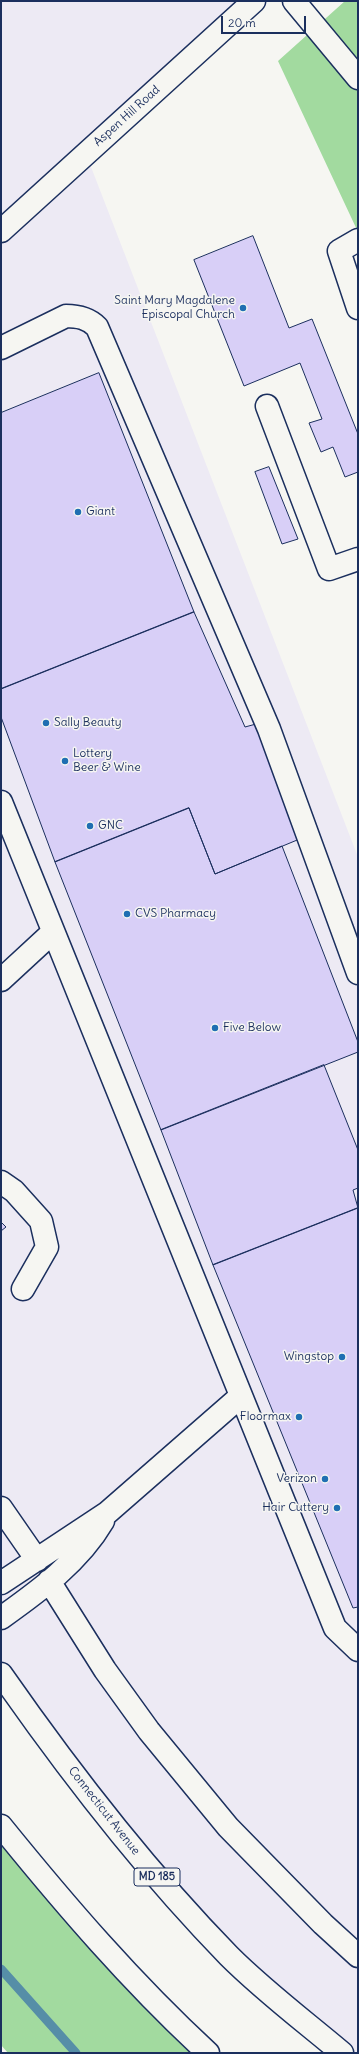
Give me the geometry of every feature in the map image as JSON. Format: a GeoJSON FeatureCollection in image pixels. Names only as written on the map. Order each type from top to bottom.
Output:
{"type":"FeatureCollection","features":[{"type":"Feature","properties":{"kind":"main road","name":"Aspen Hill Road"},"geometry":{"type":"LineString","coordinates":[[1,231],[254,1]]}},
{"type":"Feature","properties":{"kind":"main road"},"geometry":{"type":"LineString","coordinates":[[294,1],[358,78]]}},
{"type":"Feature","properties":{"kind":"main road"},"geometry":{"type":"LineString","coordinates":[[358,240],[339,251],[358,308]]}},
{"type":"Feature","properties":{"kind":"main road"},"geometry":{"type":"LineString","coordinates":[[1,348],[66,316],[77,316],[91,321],[97,327],[269,729],[358,973]]}},
{"type":"Feature","properties":{"kind":"main road"},"geometry":{"type":"LineString","coordinates":[[267,406],[328,570],[358,559]]}},
{"type":"Feature","properties":{"kind":"main road"},"geometry":{"type":"LineString","coordinates":[[1,802],[335,1628],[358,1650]]}},
{"type":"Feature","properties":{"kind":"main road"},"geometry":{"type":"LineString","coordinates":[[1,980],[53,932]]}},
{"type":"Feature","properties":{"kind":"main road"},"geometry":{"type":"LineString","coordinates":[[1,1182],[14,1191],[41,1222],[47,1247],[23,1289]]}},
{"type":"Feature","properties":{"kind":"main road"},"geometry":{"type":"LineString","coordinates":[[1,1583],[107,1513],[241,1396]]}},
{"type":"Feature","properties":{"kind":"main road"},"geometry":{"type":"LineString","coordinates":[[1,1508],[37,1560]]}},
{"type":"Feature","properties":{"kind":"main road"},"geometry":{"type":"LineString","coordinates":[[1,1618],[72,1561],[91,1541],[107,1513]]}},
{"type":"Feature","properties":{"kind":"main road"},"geometry":{"type":"LineString","coordinates":[[49,1581],[105,1670],[145,1726],[228,1827],[323,1924],[358,1956]]}},
{"type":"Feature","properties":{"kind":"main road","name":"Connecticut Avenue"},"geometry":{"type":"LineString","coordinates":[[1,1674],[25,1708],[145,1863],[229,1956],[342,2053]]}},
{"type":"Feature","properties":{"kind":"main road"},"geometry":{"type":"LineString","coordinates":[[1,1826],[53,1891],[143,1990],[208,2053]]}},
{"type":"Feature","properties":{"kind":"shaded area"},"geometry":{"type":"Polygon","coordinates":[[[1,1],[254,1],[86,154],[358,857],[358,2053],[342,2053],[229,1956],[1,1672],[1,1]]]}},
{"type":"Feature","properties":{"kind":"green space"},"geometry":{"type":"Polygon","coordinates":[[[345,1],[358,1],[358,232],[278,61],[345,1]]]}},
{"type":"Feature","properties":{"kind":"green space"},"geometry":{"type":"Polygon","coordinates":[[[1,1826],[208,2053],[8,2053],[1,2045],[1,1826]]]}},
{"type":"Feature","properties":{"kind":"building"},"geometry":{"type":"Polygon","coordinates":[[[253,236],[289,328],[312,319],[358,434],[358,472],[345,477],[333,447],[321,452],[309,423],[322,419],[300,363],[244,386],[194,260],[253,236]]]}},
{"type":"Feature","properties":{"kind":"building","name":"Giant"},"geometry":{"type":"Polygon","coordinates":[[[99,373],[194,612],[1,689],[1,413],[99,373]]]}},
{"type":"Feature","properties":{"kind":"building"},"geometry":{"type":"Polygon","coordinates":[[[269,467],[298,539],[282,544],[255,472],[269,467]]]}},
{"type":"Feature","properties":{"kind":"building"},"geometry":{"type":"Polygon","coordinates":[[[194,612],[245,727],[256,724],[302,838],[215,874],[189,808],[55,862],[1,717],[1,689],[194,612]]]}},
{"type":"Feature","properties":{"kind":"building"},"geometry":{"type":"Polygon","coordinates":[[[189,808],[215,874],[282,846],[358,1042],[358,1052],[161,1130],[55,862],[189,808]]]}},
{"type":"Feature","properties":{"kind":"building"},"geometry":{"type":"Polygon","coordinates":[[[324,1065],[358,1150],[358,1188],[353,1190],[358,1208],[213,1265],[161,1130],[324,1065]]]}},
{"type":"Feature","properties":{"kind":"building"},"geometry":{"type":"Polygon","coordinates":[[[358,1208],[358,1607],[353,1608],[213,1265],[358,1208]]]}},
{"type":"Feature","properties":{"kind":"building"},"geometry":{"type":"Polygon","coordinates":[[[1,1222],[6,1227],[1,1231],[1,1222]]]}},
{"type":"Feature","properties":{"kind":"waterway"},"geometry":{"type":"LineString","coordinates":[[1,1969],[76,2053]]}},
{"type":"Feature","properties":{"kind":"place","name":"Saint Mary Magdalene Episcopal Church"},"geometry":{"type":"Point","coordinates":[243,308]}},
{"type":"Feature","properties":{"kind":"place","name":"Giant"},"geometry":{"type":"Point","coordinates":[78,512]}},
{"type":"Feature","properties":{"kind":"place","name":"Sally Beauty"},"geometry":{"type":"Point","coordinates":[46,723]}},
{"type":"Feature","properties":{"kind":"place","name":"Lottery Beer & Wine"},"geometry":{"type":"Point","coordinates":[65,761]}},
{"type":"Feature","properties":{"kind":"place","name":"GNC"},"geometry":{"type":"Point","coordinates":[90,826]}},
{"type":"Feature","properties":{"kind":"place","name":"CVS Pharmacy"},"geometry":{"type":"Point","coordinates":[127,914]}},
{"type":"Feature","properties":{"kind":"place","name":"Five Below"},"geometry":{"type":"Point","coordinates":[215,1028]}},
{"type":"Feature","properties":{"kind":"place","name":"Wingstop"},"geometry":{"type":"Point","coordinates":[342,1357]}},
{"type":"Feature","properties":{"kind":"place","name":"Floormax"},"geometry":{"type":"Point","coordinates":[299,1417]}},
{"type":"Feature","properties":{"kind":"place","name":"Verizon"},"geometry":{"type":"Point","coordinates":[325,1479]}},
{"type":"Feature","properties":{"kind":"place","name":"Hair Cuttery"},"geometry":{"type":"Point","coordinates":[337,1508]}}]}
